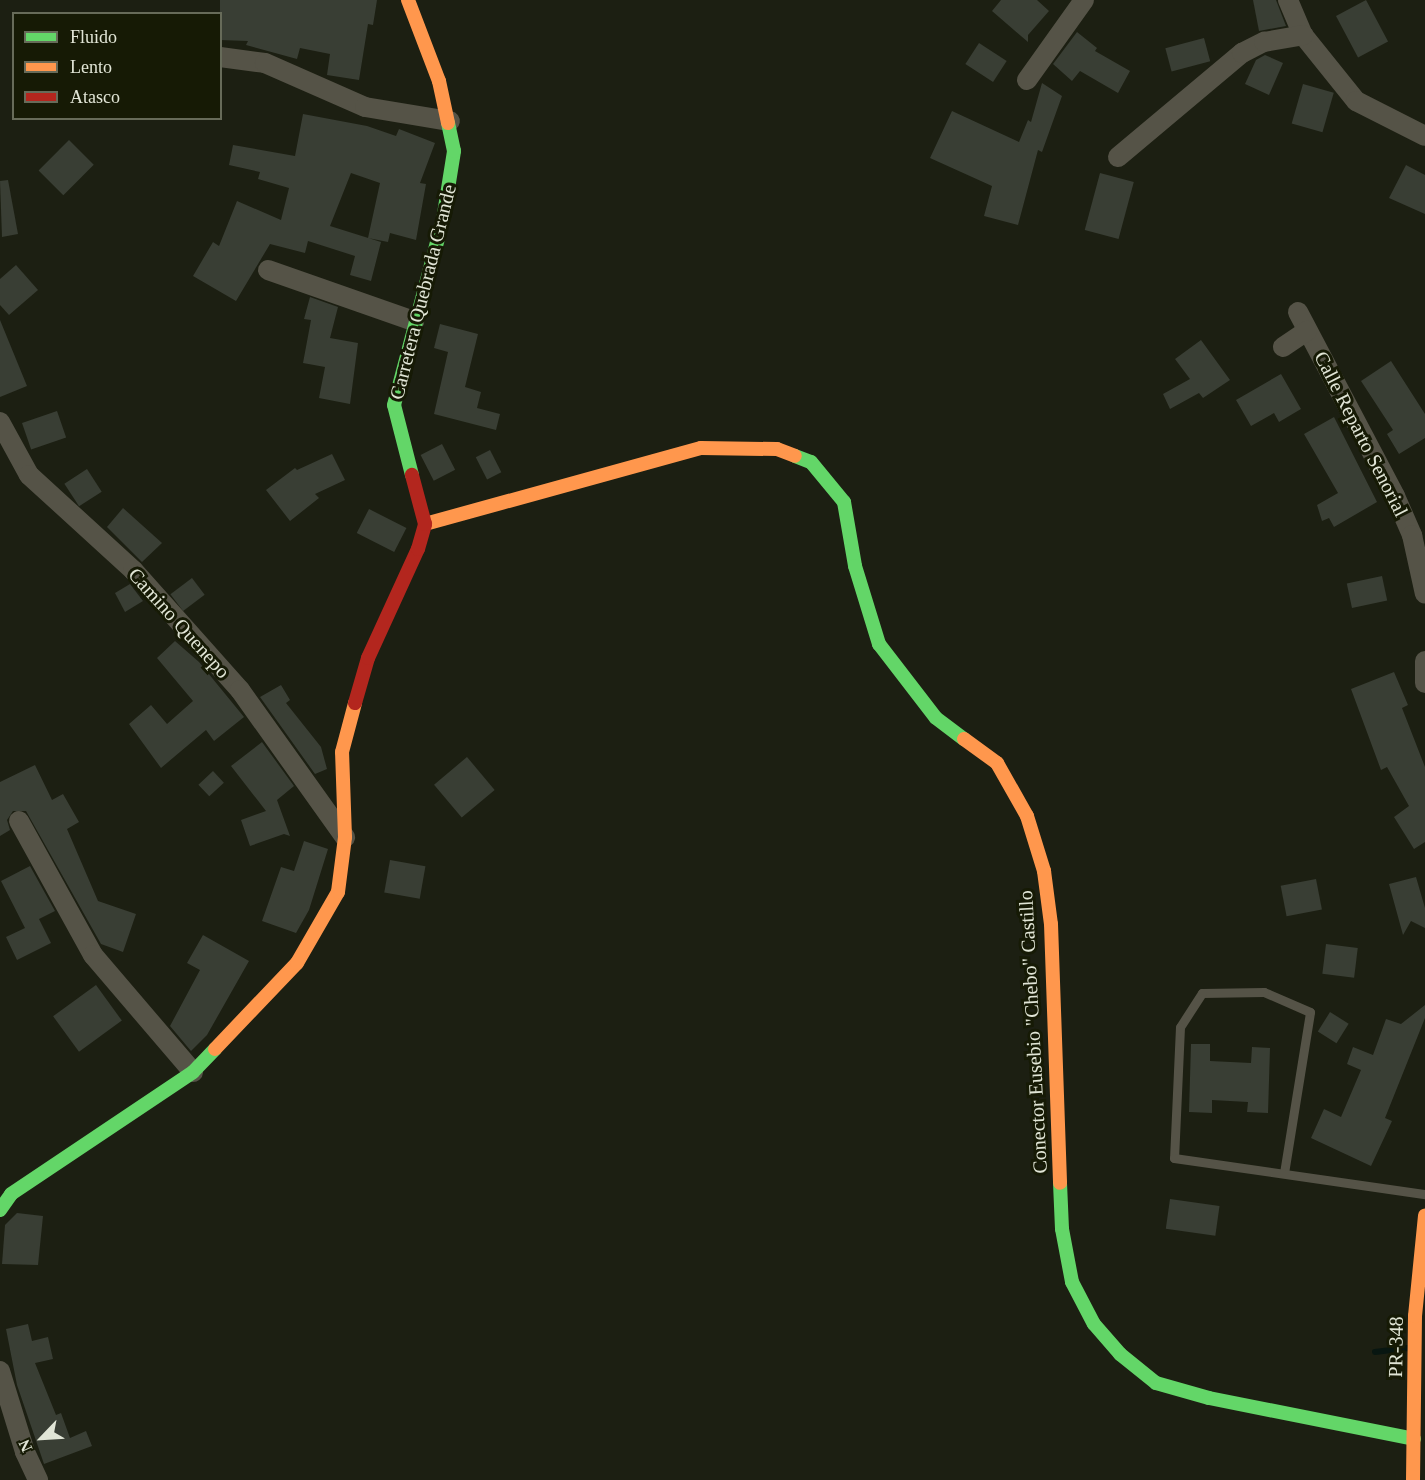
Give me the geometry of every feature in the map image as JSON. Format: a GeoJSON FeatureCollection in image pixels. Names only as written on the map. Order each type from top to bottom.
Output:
{"type":"FeatureCollection","features":[{"type":"Feature","properties":{"kind":"street","name":"Carretera Quebrada Grande"},"geometry":{"type":"LineString","coordinates":[[0,1210],[11,1194],[193,1072],[297,963],[338,892],[345,837],[342,752],[368,658],[418,549],[425,524],[422,502],[401,446],[394,405],[449,189],[454,151],[450,121],[440,81],[408,0]]}},
{"type":"Feature","properties":{"kind":"street"},"geometry":{"type":"LineString","coordinates":[[1027,80],[1084,0]]}},
{"type":"Feature","properties":{"kind":"street"},"geometry":{"type":"LineString","coordinates":[[1288,0],[1304,35],[1356,101],[1425,136]]}},
{"type":"Feature","properties":{"kind":"street"},"geometry":{"type":"LineString","coordinates":[[1118,157],[1242,53],[1264,42],[1304,35]]}},
{"type":"Feature","properties":{"kind":"street"},"geometry":{"type":"LineString","coordinates":[[222,57],[265,63],[365,107],[450,121]]}},
{"type":"Feature","properties":{"kind":"street"},"geometry":{"type":"LineString","coordinates":[[268,270],[414,321]]}},
{"type":"Feature","properties":{"kind":"street","name":"Calle Reparto Senorial"},"geometry":{"type":"LineString","coordinates":[[1298,312],[1395,496],[1412,535],[1425,594]]}},
{"type":"Feature","properties":{"kind":"street"},"geometry":{"type":"LineString","coordinates":[[1283,347],[1307,331]]}},
{"type":"Feature","properties":{"kind":"street","name":"Camino Quenepo"},"geometry":{"type":"LineString","coordinates":[[0,422],[28,475],[133,570],[240,690],[345,837]]}},
{"type":"Feature","properties":{"kind":"street","name":"Conector Eusebio \"Chebo\" Castillo"},"geometry":{"type":"LineString","coordinates":[[425,524],[701,448],[777,449],[811,462],[829,480],[844,502],[855,566],[879,644],[936,718],[997,763],[1027,816],[1044,871],[1051,924],[1062,1229],[1072,1282],[1094,1324],[1120,1354],[1156,1383],[1220,1401],[1414,1438]]}},
{"type":"Feature","properties":{"kind":"street"},"geometry":{"type":"LineString","coordinates":[[1425,661],[1425,683]]}},
{"type":"Feature","properties":{"kind":"street"},"geometry":{"type":"LineString","coordinates":[[19,821],[93,955],[193,1072]]}},
{"type":"Feature","properties":{"kind":"street","name":"PR-348"},"geometry":{"type":"LineString","coordinates":[[1413,1480],[1415,1316],[1425,1218]]}},
{"type":"Feature","properties":{"kind":"street"},"geometry":{"type":"LineString","coordinates":[[0,1371],[39,1480]]}},
{"type":"Feature","properties":{"kind":"lane"},"geometry":{"type":"LineString","coordinates":[[1284,1173],[1310,1012],[1264,992],[1202,993],[1180,1026],[1174,1158],[1425,1194]]}},
{"type":"Feature","properties":{"kind":"building"},"geometry":{"type":"Polygon","coordinates":[[[220,0],[377,0],[373,25],[368,24],[359,80],[327,75],[330,54],[300,48],[297,59],[246,45],[248,41],[222,40],[222,12],[220,12],[220,0]]]}},
{"type":"Feature","properties":{"kind":"building"},"geometry":{"type":"Polygon","coordinates":[[[1001,0],[1037,0],[1049,11],[1028,35],[1028,42],[992,11],[1001,0]]]}},
{"type":"Feature","properties":{"kind":"building"},"geometry":{"type":"Polygon","coordinates":[[[1253,0],[1276,0],[1286,26],[1259,31],[1253,0]]]}},
{"type":"Feature","properties":{"kind":"building"},"geometry":{"type":"Polygon","coordinates":[[[1366,0],[1388,41],[1358,57],[1336,16],[1366,0]]]}},
{"type":"Feature","properties":{"kind":"building"},"geometry":{"type":"Polygon","coordinates":[[[1077,32],[1097,48],[1095,51],[1130,71],[1118,93],[1080,71],[1072,81],[1053,64],[1077,32]]]}},
{"type":"Feature","properties":{"kind":"building"},"geometry":{"type":"Polygon","coordinates":[[[1204,38],[1210,61],[1172,72],[1165,48],[1204,38]]]}},
{"type":"Feature","properties":{"kind":"building"},"geometry":{"type":"Polygon","coordinates":[[[979,43],[1007,61],[993,82],[965,64],[979,43]]]}},
{"type":"Feature","properties":{"kind":"building"},"geometry":{"type":"Polygon","coordinates":[[[1265,55],[1283,63],[1269,95],[1245,84],[1256,60],[1265,55]]]}},
{"type":"Feature","properties":{"kind":"building"},"geometry":{"type":"Polygon","coordinates":[[[1042,83],[1062,96],[1042,152],[1038,150],[1018,225],[984,216],[992,186],[930,158],[952,111],[1019,142],[1028,120],[1031,122],[1042,83]]]}},
{"type":"Feature","properties":{"kind":"building"},"geometry":{"type":"Polygon","coordinates":[[[1303,84],[1334,93],[1322,132],[1292,123],[1303,84]]]}},
{"type":"Feature","properties":{"kind":"building"},"geometry":{"type":"Polygon","coordinates":[[[303,114],[367,126],[396,136],[399,129],[435,143],[420,183],[426,184],[416,240],[390,233],[388,242],[369,238],[381,242],[371,281],[350,275],[355,256],[308,241],[305,253],[270,244],[236,301],[193,276],[213,242],[219,246],[237,201],[281,220],[289,188],[258,179],[260,172],[229,165],[233,145],[295,156],[303,114]],[[351,173],[330,226],[368,238],[380,183],[351,173]]]}},
{"type":"Feature","properties":{"kind":"building"},"geometry":{"type":"Polygon","coordinates":[[[69,140],[94,165],[63,195],[39,170],[69,140]]]}},
{"type":"Feature","properties":{"kind":"building"},"geometry":{"type":"Polygon","coordinates":[[[1406,165],[1425,175],[1425,214],[1389,198],[1406,165]]]}},
{"type":"Feature","properties":{"kind":"building"},"geometry":{"type":"Polygon","coordinates":[[[1100,173],[1134,182],[1119,239],[1085,230],[1100,173]]]}},
{"type":"Feature","properties":{"kind":"building"},"geometry":{"type":"Polygon","coordinates":[[[8,180],[18,234],[2,237],[0,181],[8,180]]]}},
{"type":"Feature","properties":{"kind":"building"},"geometry":{"type":"Polygon","coordinates":[[[16,265],[38,290],[9,315],[0,305],[0,279],[16,265]]]}},
{"type":"Feature","properties":{"kind":"building"},"geometry":{"type":"Polygon","coordinates":[[[310,297],[338,307],[330,338],[358,343],[350,404],[319,398],[325,367],[303,363],[311,320],[304,319],[310,297]]]}},
{"type":"Feature","properties":{"kind":"building"},"geometry":{"type":"Polygon","coordinates":[[[0,320],[27,386],[0,397],[0,320]]]}},
{"type":"Feature","properties":{"kind":"building"},"geometry":{"type":"Polygon","coordinates":[[[440,324],[478,334],[465,387],[481,392],[477,408],[500,414],[496,430],[434,414],[448,352],[434,348],[440,324]]]}},
{"type":"Feature","properties":{"kind":"building"},"geometry":{"type":"Polygon","coordinates":[[[1201,340],[1230,380],[1203,398],[1199,393],[1170,409],[1163,394],[1190,379],[1175,359],[1201,340]]]}},
{"type":"Feature","properties":{"kind":"building"},"geometry":{"type":"Polygon","coordinates":[[[1391,361],[1425,414],[1425,438],[1399,454],[1387,434],[1393,430],[1361,381],[1391,361]]]}},
{"type":"Feature","properties":{"kind":"building"},"geometry":{"type":"Polygon","coordinates":[[[1281,374],[1301,409],[1279,422],[1274,413],[1251,426],[1236,400],[1281,374]]]}},
{"type":"Feature","properties":{"kind":"building"},"geometry":{"type":"Polygon","coordinates":[[[57,411],[66,437],[31,450],[22,423],[57,411]]]}},
{"type":"Feature","properties":{"kind":"building"},"geometry":{"type":"Polygon","coordinates":[[[1334,417],[1377,502],[1334,527],[1329,518],[1322,521],[1317,505],[1338,493],[1304,434],[1334,417]]]}},
{"type":"Feature","properties":{"kind":"building"},"geometry":{"type":"Polygon","coordinates":[[[442,444],[455,470],[434,481],[421,455],[442,444]]]}},
{"type":"Feature","properties":{"kind":"building"},"geometry":{"type":"Polygon","coordinates":[[[490,450],[501,472],[487,480],[476,457],[490,450]]]}},
{"type":"Feature","properties":{"kind":"building"},"geometry":{"type":"Polygon","coordinates":[[[332,454],[345,480],[315,494],[319,498],[290,521],[266,490],[295,468],[297,470],[332,454]]]}},
{"type":"Feature","properties":{"kind":"building"},"geometry":{"type":"Polygon","coordinates":[[[87,469],[102,492],[79,506],[64,484],[87,469]]]}},
{"type":"Feature","properties":{"kind":"building"},"geometry":{"type":"Polygon","coordinates":[[[123,508],[162,543],[142,562],[107,527],[123,508]]]}},
{"type":"Feature","properties":{"kind":"building"},"geometry":{"type":"Polygon","coordinates":[[[369,509],[406,528],[394,552],[357,533],[369,509]]]}},
{"type":"Feature","properties":{"kind":"building"},"geometry":{"type":"Polygon","coordinates":[[[1382,576],[1387,600],[1352,608],[1347,583],[1382,576]]]}},
{"type":"Feature","properties":{"kind":"building"},"geometry":{"type":"Polygon","coordinates":[[[192,578],[205,595],[183,611],[170,594],[192,578]]]}},
{"type":"Feature","properties":{"kind":"building"},"geometry":{"type":"Polygon","coordinates":[[[130,584],[143,601],[125,612],[115,593],[130,584]]]}},
{"type":"Feature","properties":{"kind":"building"},"geometry":{"type":"Polygon","coordinates":[[[175,641],[199,662],[244,717],[214,741],[206,730],[161,768],[129,724],[151,705],[167,724],[193,701],[157,658],[175,641]]]}},
{"type":"Feature","properties":{"kind":"building"},"geometry":{"type":"Polygon","coordinates":[[[1394,672],[1408,705],[1402,708],[1425,767],[1425,842],[1414,849],[1394,817],[1409,806],[1387,767],[1381,770],[1351,689],[1394,672]]]}},
{"type":"Feature","properties":{"kind":"building"},"geometry":{"type":"Polygon","coordinates":[[[281,685],[290,700],[286,703],[321,747],[327,769],[315,774],[260,697],[281,685]]]}},
{"type":"Feature","properties":{"kind":"building"},"geometry":{"type":"Polygon","coordinates":[[[262,742],[294,786],[277,800],[290,836],[284,834],[250,846],[241,820],[266,811],[231,766],[262,742]]]}},
{"type":"Feature","properties":{"kind":"building"},"geometry":{"type":"Polygon","coordinates":[[[467,757],[495,790],[462,818],[434,785],[467,757]]]}},
{"type":"Feature","properties":{"kind":"building"},"geometry":{"type":"Polygon","coordinates":[[[35,765],[52,800],[63,794],[79,822],[67,829],[98,901],[136,914],[123,952],[101,944],[26,811],[13,811],[7,820],[10,830],[0,836],[0,782],[35,765]]]}},
{"type":"Feature","properties":{"kind":"building"},"geometry":{"type":"Polygon","coordinates":[[[213,771],[224,783],[209,796],[198,785],[213,771]]]}},
{"type":"Feature","properties":{"kind":"building"},"geometry":{"type":"Polygon","coordinates":[[[304,841],[328,849],[309,910],[296,933],[262,921],[281,867],[294,871],[304,841]]]}},
{"type":"Feature","properties":{"kind":"building"},"geometry":{"type":"Polygon","coordinates":[[[390,860],[425,866],[420,899],[384,892],[390,860]]]}},
{"type":"Feature","properties":{"kind":"building"},"geometry":{"type":"Polygon","coordinates":[[[30,866],[55,911],[39,919],[51,943],[17,960],[6,937],[25,928],[1,881],[30,866]]]}},
{"type":"Feature","properties":{"kind":"building"},"geometry":{"type":"Polygon","coordinates":[[[1416,877],[1425,908],[1425,928],[1411,921],[1403,935],[1389,884],[1416,877]]]}},
{"type":"Feature","properties":{"kind":"building"},"geometry":{"type":"Polygon","coordinates":[[[1316,879],[1322,909],[1287,916],[1281,886],[1316,879]]]}},
{"type":"Feature","properties":{"kind":"building"},"geometry":{"type":"Polygon","coordinates":[[[203,935],[249,961],[207,1035],[191,1051],[170,1026],[200,970],[187,963],[203,935]]]}},
{"type":"Feature","properties":{"kind":"building"},"geometry":{"type":"Polygon","coordinates":[[[1326,944],[1358,948],[1354,978],[1322,974],[1326,944]]]}},
{"type":"Feature","properties":{"kind":"building"},"geometry":{"type":"Polygon","coordinates":[[[96,985],[122,1021],[79,1052],[53,1016],[96,985]]]}},
{"type":"Feature","properties":{"kind":"building"},"geometry":{"type":"Polygon","coordinates":[[[1425,1005],[1425,1018],[1385,1118],[1392,1121],[1371,1166],[1311,1138],[1324,1109],[1341,1117],[1361,1070],[1347,1064],[1353,1047],[1373,1055],[1386,1019],[1401,1024],[1425,1005]]]}},
{"type":"Feature","properties":{"kind":"building"},"geometry":{"type":"Polygon","coordinates":[[[1330,1012],[1349,1024],[1336,1043],[1318,1032],[1330,1012]]]}},
{"type":"Feature","properties":{"kind":"building"},"geometry":{"type":"Polygon","coordinates":[[[1191,1044],[1210,1044],[1210,1061],[1251,1063],[1252,1047],[1270,1048],[1268,1113],[1247,1112],[1248,1102],[1212,1100],[1212,1113],[1189,1112],[1191,1044]]]}},
{"type":"Feature","properties":{"kind":"building"},"geometry":{"type":"Polygon","coordinates":[[[1170,1199],[1220,1206],[1215,1236],[1166,1229],[1170,1199]]]}},
{"type":"Feature","properties":{"kind":"building"},"geometry":{"type":"Polygon","coordinates":[[[17,1213],[43,1216],[38,1265],[2,1264],[5,1225],[17,1213]]]}},
{"type":"Feature","properties":{"kind":"building"},"geometry":{"type":"Polygon","coordinates":[[[28,1324],[32,1341],[48,1337],[53,1359],[35,1363],[56,1415],[61,1413],[70,1438],[86,1431],[92,1446],[44,1464],[17,1385],[6,1329],[28,1324]]]}},
{"type":"Feature","properties":{"kind":"waterway"},"geometry":{"type":"LineString","coordinates":[[1375,1352],[1408,1348]]}},
{"type":"Feature","properties":{"kind":"traffic: fast"},"geometry":{"type":"LineString","coordinates":[[412,475],[394,405],[443,220],[454,151],[448,123]]}},
{"type":"Feature","properties":{"kind":"traffic: fast"},"geometry":{"type":"LineString","coordinates":[[795,456],[811,462],[844,502],[855,566],[879,644],[936,718],[964,739]]}},
{"type":"Feature","properties":{"kind":"traffic: fast"},"geometry":{"type":"LineString","coordinates":[[0,1210],[11,1194],[193,1072],[215,1049]]}},
{"type":"Feature","properties":{"kind":"traffic: fast"},"geometry":{"type":"LineString","coordinates":[[1060,1183],[1062,1229],[1072,1282],[1094,1324],[1120,1354],[1156,1383],[1209,1398],[1414,1439]]}},
{"type":"Feature","properties":{"kind":"traffic: slow"},"geometry":{"type":"LineString","coordinates":[[408,0],[439,81],[448,123]]}},
{"type":"Feature","properties":{"kind":"traffic: slow"},"geometry":{"type":"LineString","coordinates":[[425,524],[701,448],[777,449],[795,456]]}},
{"type":"Feature","properties":{"kind":"traffic: slow"},"geometry":{"type":"LineString","coordinates":[[215,1049],[297,963],[338,892],[345,837],[342,752],[355,703]]}},
{"type":"Feature","properties":{"kind":"traffic: slow"},"geometry":{"type":"LineString","coordinates":[[964,739],[997,763],[1027,816],[1044,871],[1051,924],[1060,1183]]}},
{"type":"Feature","properties":{"kind":"traffic: slow"},"geometry":{"type":"LineString","coordinates":[[1413,1480],[1415,1316],[1425,1215]]}},
{"type":"Feature","properties":{"kind":"traffic: jam"},"geometry":{"type":"LineString","coordinates":[[355,703],[368,658],[418,549],[425,524],[412,475]]}}]}
